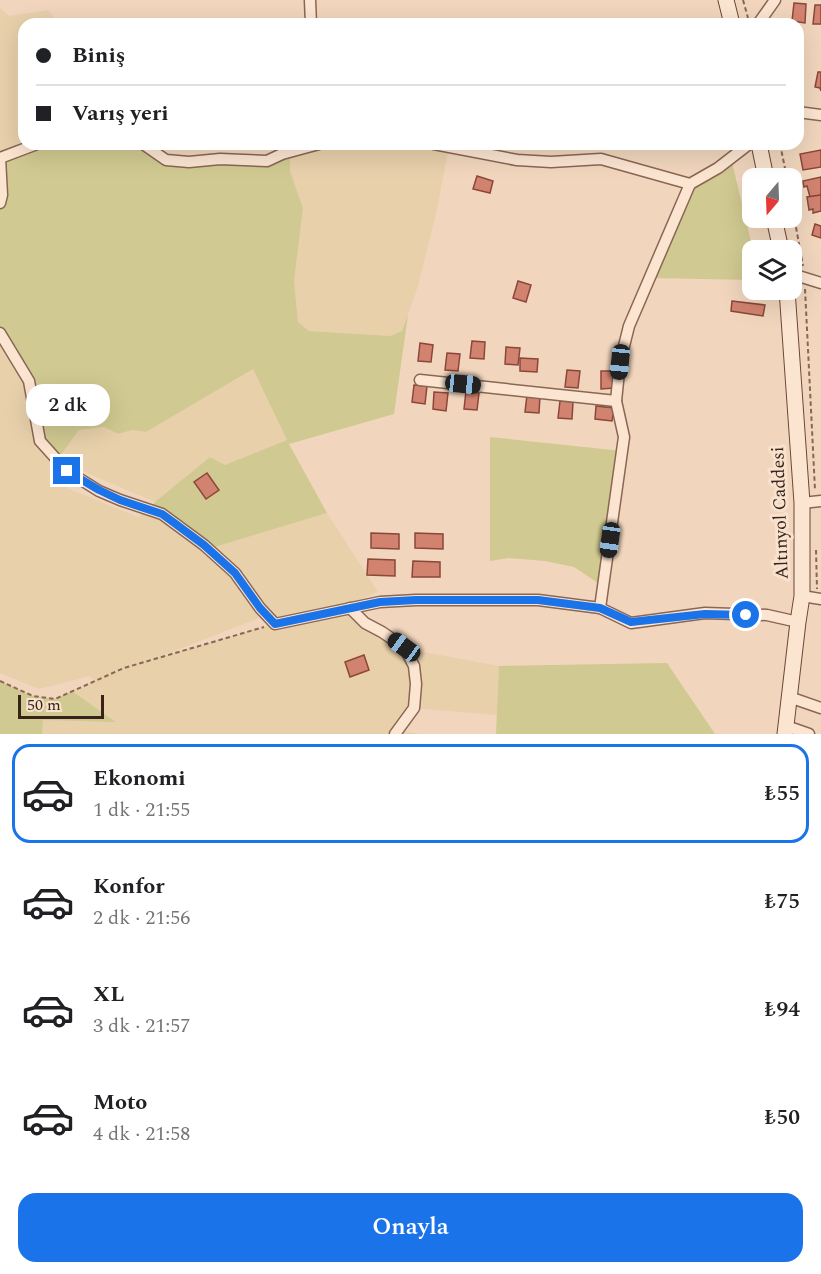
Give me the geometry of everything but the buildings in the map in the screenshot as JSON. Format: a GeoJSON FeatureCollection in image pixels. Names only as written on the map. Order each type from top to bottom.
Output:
{"type":"FeatureCollection","features":[{"type":"Feature","properties":{"kind":"main road"},"geometry":{"type":"LineString","coordinates":[[726,0],[730,18]]}},
{"type":"Feature","properties":{"kind":"main road"},"geometry":{"type":"LineString","coordinates":[[760,150],[764,168]]}},
{"type":"Feature","properties":{"kind":"main road","name":"Altınyol Caddesi"},"geometry":{"type":"LineString","coordinates":[[785,730],[813,502],[788,300]]}},
{"type":"Feature","properties":{"kind":"street"},"geometry":{"type":"LineString","coordinates":[[310,0],[311,18]]}},
{"type":"Feature","properties":{"kind":"street"},"geometry":{"type":"LineString","coordinates":[[762,18],[775,0]]}},
{"type":"Feature","properties":{"kind":"street"},"geometry":{"type":"LineString","coordinates":[[804,113],[821,115]]}},
{"type":"Feature","properties":{"kind":"street"},"geometry":{"type":"LineString","coordinates":[[0,203],[2,195],[0,158],[21,150]]}},
{"type":"Feature","properties":{"kind":"street"},"geometry":{"type":"LineString","coordinates":[[152,150],[166,160],[189,162],[220,159],[267,161],[292,150]]}},
{"type":"Feature","properties":{"kind":"street"},"geometry":{"type":"LineString","coordinates":[[465,150],[517,160],[551,162],[601,159],[690,184]]}},
{"type":"Feature","properties":{"kind":"street"},"geometry":{"type":"LineString","coordinates":[[600,608],[624,437],[616,401],[620,362],[629,326],[690,184],[718,168],[741,150]]}},
{"type":"Feature","properties":{"kind":"street"},"geometry":{"type":"LineString","coordinates":[[802,277],[821,283]]}},
{"type":"Feature","properties":{"kind":"street"},"geometry":{"type":"LineString","coordinates":[[0,333],[29,381],[40,441],[67,471],[99,490],[120,500],[162,514],[173,522],[204,545],[235,573],[260,608],[275,624],[380,602],[416,600],[538,600],[600,608],[631,622],[705,614],[766,615],[798,622]]}},
{"type":"Feature","properties":{"kind":"street"},"geometry":{"type":"LineString","coordinates":[[420,380],[616,401]]}},
{"type":"Feature","properties":{"kind":"street"},"geometry":{"type":"LineString","coordinates":[[802,596],[819,598]]}},
{"type":"Feature","properties":{"kind":"street"},"geometry":{"type":"LineString","coordinates":[[350,608],[365,623],[404,647],[414,666],[416,684],[414,708],[394,734]]}},
{"type":"Feature","properties":{"kind":"street"},"geometry":{"type":"LineString","coordinates":[[789,697],[821,708]]}},
{"type":"Feature","properties":{"kind":"street"},"geometry":{"type":"LineString","coordinates":[[785,730],[809,734]]}},
{"type":"Feature","properties":{"kind":"path"},"geometry":{"type":"LineString","coordinates":[[743,0],[748,18]]}},
{"type":"Feature","properties":{"kind":"path"},"geometry":{"type":"LineString","coordinates":[[781,150],[785,168]]}},
{"type":"Feature","properties":{"kind":"path"},"geometry":{"type":"LineString","coordinates":[[796,228],[805,278],[816,485],[813,502]]}},
{"type":"Feature","properties":{"kind":"path"},"geometry":{"type":"LineString","coordinates":[[816,544],[819,598]]}},
{"type":"Feature","properties":{"kind":"path"},"geometry":{"type":"LineString","coordinates":[[0,681],[33,696],[55,699],[124,668],[275,624]]}},
{"type":"Feature","properties":{"kind":"shaded area"},"geometry":{"type":"Polygon","coordinates":[[[0,8],[9,16],[48,10],[54,18],[18,18],[18,150],[22,150],[0,203],[0,8]]]}},
{"type":"Feature","properties":{"kind":"shaded area"},"geometry":{"type":"Polygon","coordinates":[[[21,150],[152,150],[166,160],[266,161],[290,152],[290,171],[303,208],[294,281],[298,322],[309,331],[391,336],[402,331],[408,315],[394,414],[289,444],[327,513],[208,549],[149,509],[210,457],[225,465],[287,440],[253,369],[146,432],[132,430],[118,434],[104,427],[79,430],[57,460],[40,441],[29,381],[0,333],[0,158],[21,150]]]}},
{"type":"Feature","properties":{"kind":"shaded area"},"geometry":{"type":"Polygon","coordinates":[[[297,150],[448,150],[436,214],[418,286],[402,331],[391,336],[309,331],[298,322],[294,281],[303,208],[290,171],[290,152],[297,150]]]}},
{"type":"Feature","properties":{"kind":"shaded area"},"geometry":{"type":"Polygon","coordinates":[[[731,158],[742,204],[742,228],[748,228],[751,240],[742,240],[742,280],[650,278],[690,184],[731,158]]]}},
{"type":"Feature","properties":{"kind":"shaded area"},"geometry":{"type":"Polygon","coordinates":[[[0,333],[29,381],[57,460],[79,430],[104,427],[118,434],[132,430],[146,432],[253,369],[287,440],[225,465],[210,457],[155,502],[59,461],[72,474],[67,488],[138,517],[149,509],[208,549],[327,513],[378,592],[327,612],[350,608],[382,632],[414,665],[418,651],[499,666],[497,715],[414,708],[398,730],[420,734],[42,734],[43,720],[115,721],[72,691],[95,681],[90,676],[39,689],[0,673],[0,333]],[[238,579],[259,618],[154,659],[274,624],[238,579]]]}},
{"type":"Feature","properties":{"kind":"shaded area"},"geometry":{"type":"Polygon","coordinates":[[[490,437],[622,451],[598,583],[574,567],[545,561],[509,558],[490,561],[490,437]]]}},
{"type":"Feature","properties":{"kind":"shaded area"},"geometry":{"type":"Polygon","coordinates":[[[667,663],[715,734],[496,734],[499,666],[667,663]]]}},
{"type":"Feature","properties":{"kind":"shaded area"},"geometry":{"type":"Polygon","coordinates":[[[0,681],[33,696],[55,699],[72,691],[116,722],[43,720],[42,734],[0,734],[0,681]]]}},
{"type":"Feature","properties":{"kind":"route"},"geometry":{"type":"LineString","coordinates":[[67,471],[99,490],[120,500],[162,514],[173,522],[204,545],[235,573],[260,608],[275,624],[380,602],[416,600],[538,600],[600,608],[631,622],[705,614],[746,615]]}}]}
